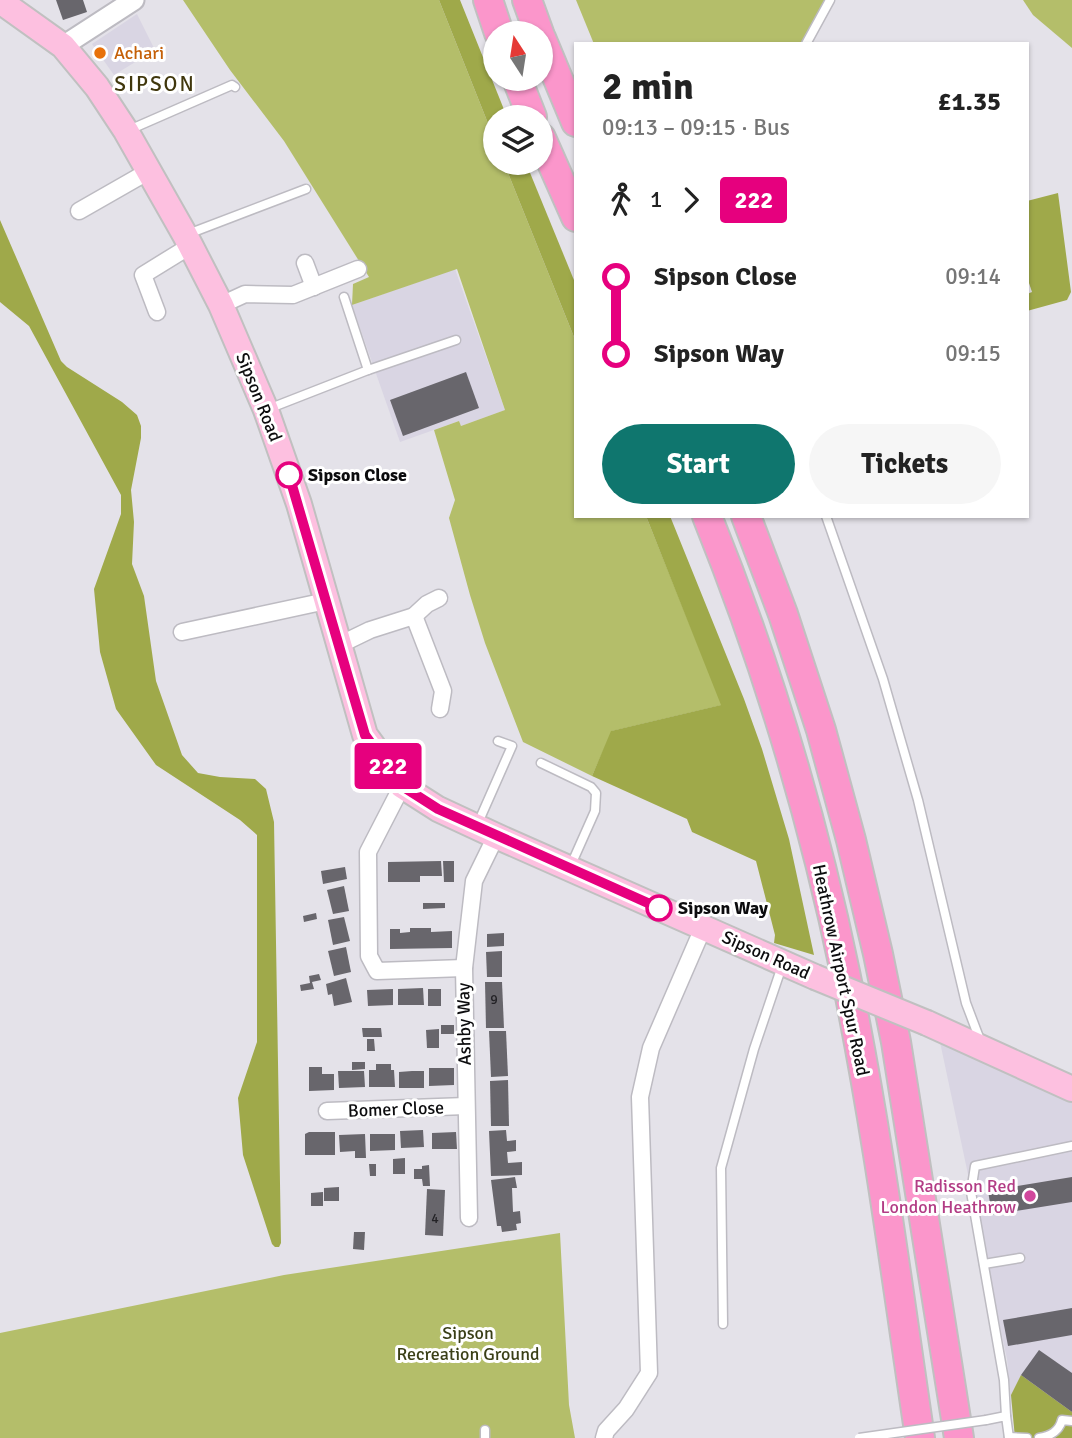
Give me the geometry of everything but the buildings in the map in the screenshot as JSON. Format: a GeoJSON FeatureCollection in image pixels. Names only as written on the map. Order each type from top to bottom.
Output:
{"type":"FeatureCollection","features":[{"type":"Feature","properties":{"kind":"highway"},"geometry":{"type":"LineString","coordinates":[[488,0],[495,21]]}},
{"type":"Feature","properties":{"kind":"highway"},"geometry":{"type":"LineString","coordinates":[[527,0],[535,21]]}},
{"type":"Feature","properties":{"kind":"highway"},"geometry":{"type":"LineString","coordinates":[[553,66],[574,117]]}},
{"type":"Feature","properties":{"kind":"highway"},"geometry":{"type":"LineString","coordinates":[[553,165],[574,212]]}},
{"type":"Feature","properties":{"kind":"highway","name":"Heathrow Airport Spur Road"},"geometry":{"type":"LineString","coordinates":[[708,518],[763,669],[809,822],[844,970],[860,1049],[920,1438]]}},
{"type":"Feature","properties":{"kind":"highway"},"geometry":{"type":"LineString","coordinates":[[747,518],[783,614],[821,730],[851,839],[878,954],[898,1056],[959,1438]]}},
{"type":"Feature","properties":{"kind":"main road","name":"Sipson Road"},"geometry":{"type":"LineString","coordinates":[[0,1],[64,46],[97,87],[126,131],[188,240],[221,305],[266,410],[299,504],[365,735],[402,786],[438,809],[569,869],[927,1023],[1072,1089]]}},
{"type":"Feature","properties":{"kind":"street"},"geometry":{"type":"LineString","coordinates":[[64,46],[135,0]]}},
{"type":"Feature","properties":{"kind":"street"},"geometry":{"type":"LineString","coordinates":[[79,211],[149,171]]}},
{"type":"Feature","properties":{"kind":"street"},"geometry":{"type":"LineString","coordinates":[[157,312],[143,275],[188,240]]}},
{"type":"Feature","properties":{"kind":"street"},"geometry":{"type":"LineString","coordinates":[[305,263],[314,287]]}},
{"type":"Feature","properties":{"kind":"street"},"geometry":{"type":"LineString","coordinates":[[221,305],[245,295],[293,295],[358,269]]}},
{"type":"Feature","properties":{"kind":"street"},"geometry":{"type":"LineString","coordinates":[[340,645],[370,630],[414,616],[427,604],[439,598]]}},
{"type":"Feature","properties":{"kind":"street"},"geometry":{"type":"LineString","coordinates":[[182,632],[327,601]]}},
{"type":"Feature","properties":{"kind":"street"},"geometry":{"type":"LineString","coordinates":[[414,616],[451,689],[440,709]]}},
{"type":"Feature","properties":{"kind":"street"},"geometry":{"type":"LineString","coordinates":[[402,786],[368,852],[369,956],[377,971],[464,968]]}},
{"type":"Feature","properties":{"kind":"street","name":"Ashby Way"},"geometry":{"type":"LineString","coordinates":[[469,1218],[464,968],[474,881],[486,831]]}},
{"type":"Feature","properties":{"kind":"street"},"geometry":{"type":"LineString","coordinates":[[604,1438],[606,1431],[626,1409],[649,1373],[640,1097],[650,1048],[704,928]]}},
{"type":"Feature","properties":{"kind":"street","name":"Bomer Close"},"geometry":{"type":"LineString","coordinates":[[327,1111],[466,1107]]}},
{"type":"Feature","properties":{"kind":"lane"},"geometry":{"type":"LineString","coordinates":[[807,42],[830,0]]}},
{"type":"Feature","properties":{"kind":"lane"},"geometry":{"type":"LineString","coordinates":[[126,131],[232,85],[236,88]]}},
{"type":"Feature","properties":{"kind":"lane"},"geometry":{"type":"LineString","coordinates":[[188,240],[306,189]]}},
{"type":"Feature","properties":{"kind":"lane"},"geometry":{"type":"LineString","coordinates":[[344,297],[368,370]]}},
{"type":"Feature","properties":{"kind":"lane"},"geometry":{"type":"LineString","coordinates":[[266,410],[368,370],[456,340]]}},
{"type":"Feature","properties":{"kind":"lane"},"geometry":{"type":"LineString","coordinates":[[827,518],[883,679],[918,800],[966,1003],[984,1050]]}},
{"type":"Feature","properties":{"kind":"lane"},"geometry":{"type":"LineString","coordinates":[[486,831],[512,746],[498,741]]}},
{"type":"Feature","properties":{"kind":"lane"},"geometry":{"type":"LineString","coordinates":[[541,763],[591,787],[596,793],[594,811],[569,869]]}},
{"type":"Feature","properties":{"kind":"lane"},"geometry":{"type":"LineString","coordinates":[[723,1324],[721,1168],[744,1081],[783,963]]}},
{"type":"Feature","properties":{"kind":"lane"},"geometry":{"type":"LineString","coordinates":[[1027,1438],[1009,1437],[1004,1380],[971,1192],[975,1166],[1072,1146]]}},
{"type":"Feature","properties":{"kind":"lane"},"geometry":{"type":"LineString","coordinates":[[984,1264],[1020,1258]]}},
{"type":"Feature","properties":{"kind":"lane"},"geometry":{"type":"LineString","coordinates":[[859,1438],[1006,1416]]}},
{"type":"Feature","properties":{"kind":"lane"},"geometry":{"type":"LineString","coordinates":[[1039,1438],[1053,1434],[1060,1427],[1062,1420],[1072,1420]]}},
{"type":"Feature","properties":{"kind":"shaded area"},"geometry":{"type":"Polygon","coordinates":[[[137,14],[155,50],[114,75],[92,44],[137,14]]]}},
{"type":"Feature","properties":{"kind":"shaded area"},"geometry":{"type":"Polygon","coordinates":[[[455,269],[505,410],[461,426],[459,421],[400,442],[352,305],[455,269]]]}},
{"type":"Feature","properties":{"kind":"shaded area"},"geometry":{"type":"Polygon","coordinates":[[[940,1042],[1072,1101],[1072,1438],[1015,1438],[1007,1359],[940,1042]]]}},
{"type":"Feature","properties":{"kind":"green space"},"geometry":{"type":"Polygon","coordinates":[[[183,0],[439,0],[483,111],[483,175],[509,175],[574,337],[574,518],[647,518],[722,705],[612,731],[592,776],[523,742],[485,643],[470,595],[449,518],[455,500],[434,430],[459,421],[461,426],[505,410],[457,269],[352,305],[353,284],[369,277],[284,141],[230,70],[183,0]]]}},
{"type":"Feature","properties":{"kind":"green space"},"geometry":{"type":"Polygon","coordinates":[[[439,0],[460,0],[483,57],[483,91],[497,91],[502,105],[483,105],[483,111],[439,0]]]}},
{"type":"Feature","properties":{"kind":"green space"},"geometry":{"type":"Polygon","coordinates":[[[576,0],[827,0],[805,42],[593,42],[576,0]]]}},
{"type":"Feature","properties":{"kind":"green space"},"geometry":{"type":"Polygon","coordinates":[[[1023,0],[1072,0],[1072,48],[1033,15],[1023,0]]]}},
{"type":"Feature","properties":{"kind":"green space"},"geometry":{"type":"Polygon","coordinates":[[[509,175],[531,175],[574,280],[574,337],[509,175]]]}},
{"type":"Feature","properties":{"kind":"green space"},"geometry":{"type":"Polygon","coordinates":[[[1058,193],[1071,292],[1067,300],[1029,310],[1029,293],[1032,292],[1029,283],[1029,200],[1058,193]]]}},
{"type":"Feature","properties":{"kind":"green space"},"geometry":{"type":"Polygon","coordinates":[[[0,220],[61,361],[122,402],[137,415],[141,426],[131,490],[134,522],[132,564],[144,596],[156,681],[182,755],[198,773],[255,779],[266,789],[274,822],[279,1247],[272,1244],[243,1155],[238,1098],[257,1042],[257,835],[240,820],[156,765],[116,709],[100,652],[94,589],[121,514],[121,495],[29,326],[0,302],[0,220]]]}},
{"type":"Feature","properties":{"kind":"green space"},"geometry":{"type":"Polygon","coordinates":[[[647,518],[671,518],[744,699],[789,839],[814,955],[774,943],[775,935],[756,861],[692,832],[687,819],[592,776],[611,731],[721,705],[647,518]]]}},
{"type":"Feature","properties":{"kind":"green space","name":"Sipson Recreation Ground"},"geometry":{"type":"Polygon","coordinates":[[[560,1233],[569,1405],[575,1438],[0,1438],[0,1333],[284,1275],[560,1233]]]}},
{"type":"Feature","properties":{"kind":"green space"},"geometry":{"type":"Polygon","coordinates":[[[1021,1375],[1072,1412],[1072,1438],[1015,1438],[1011,1395],[1021,1375]]]}},
{"type":"Feature","properties":{"kind":"bus line","name":"222"},"geometry":{"type":"LineString","coordinates":[[289,475],[365,735],[402,786],[438,809],[659,908]]}},
{"type":"Feature","properties":{"kind":"place","name":"Achari"},"geometry":{"type":"Point","coordinates":[100,53]}},
{"type":"Feature","properties":{"kind":"place","name":"Sipson Close"},"geometry":{"type":"Point","coordinates":[289,475]}},
{"type":"Feature","properties":{"kind":"place","name":"Sipson Way"},"geometry":{"type":"Point","coordinates":[659,908]}},
{"type":"Feature","properties":{"kind":"place","name":"Radisson Red London Heathrow"},"geometry":{"type":"Point","coordinates":[1030,1196]}},
{"type":"Feature","properties":{"kind":"district","name":"SIPSON"},"geometry":{"type":"Point","coordinates":[155,84]}}]}
